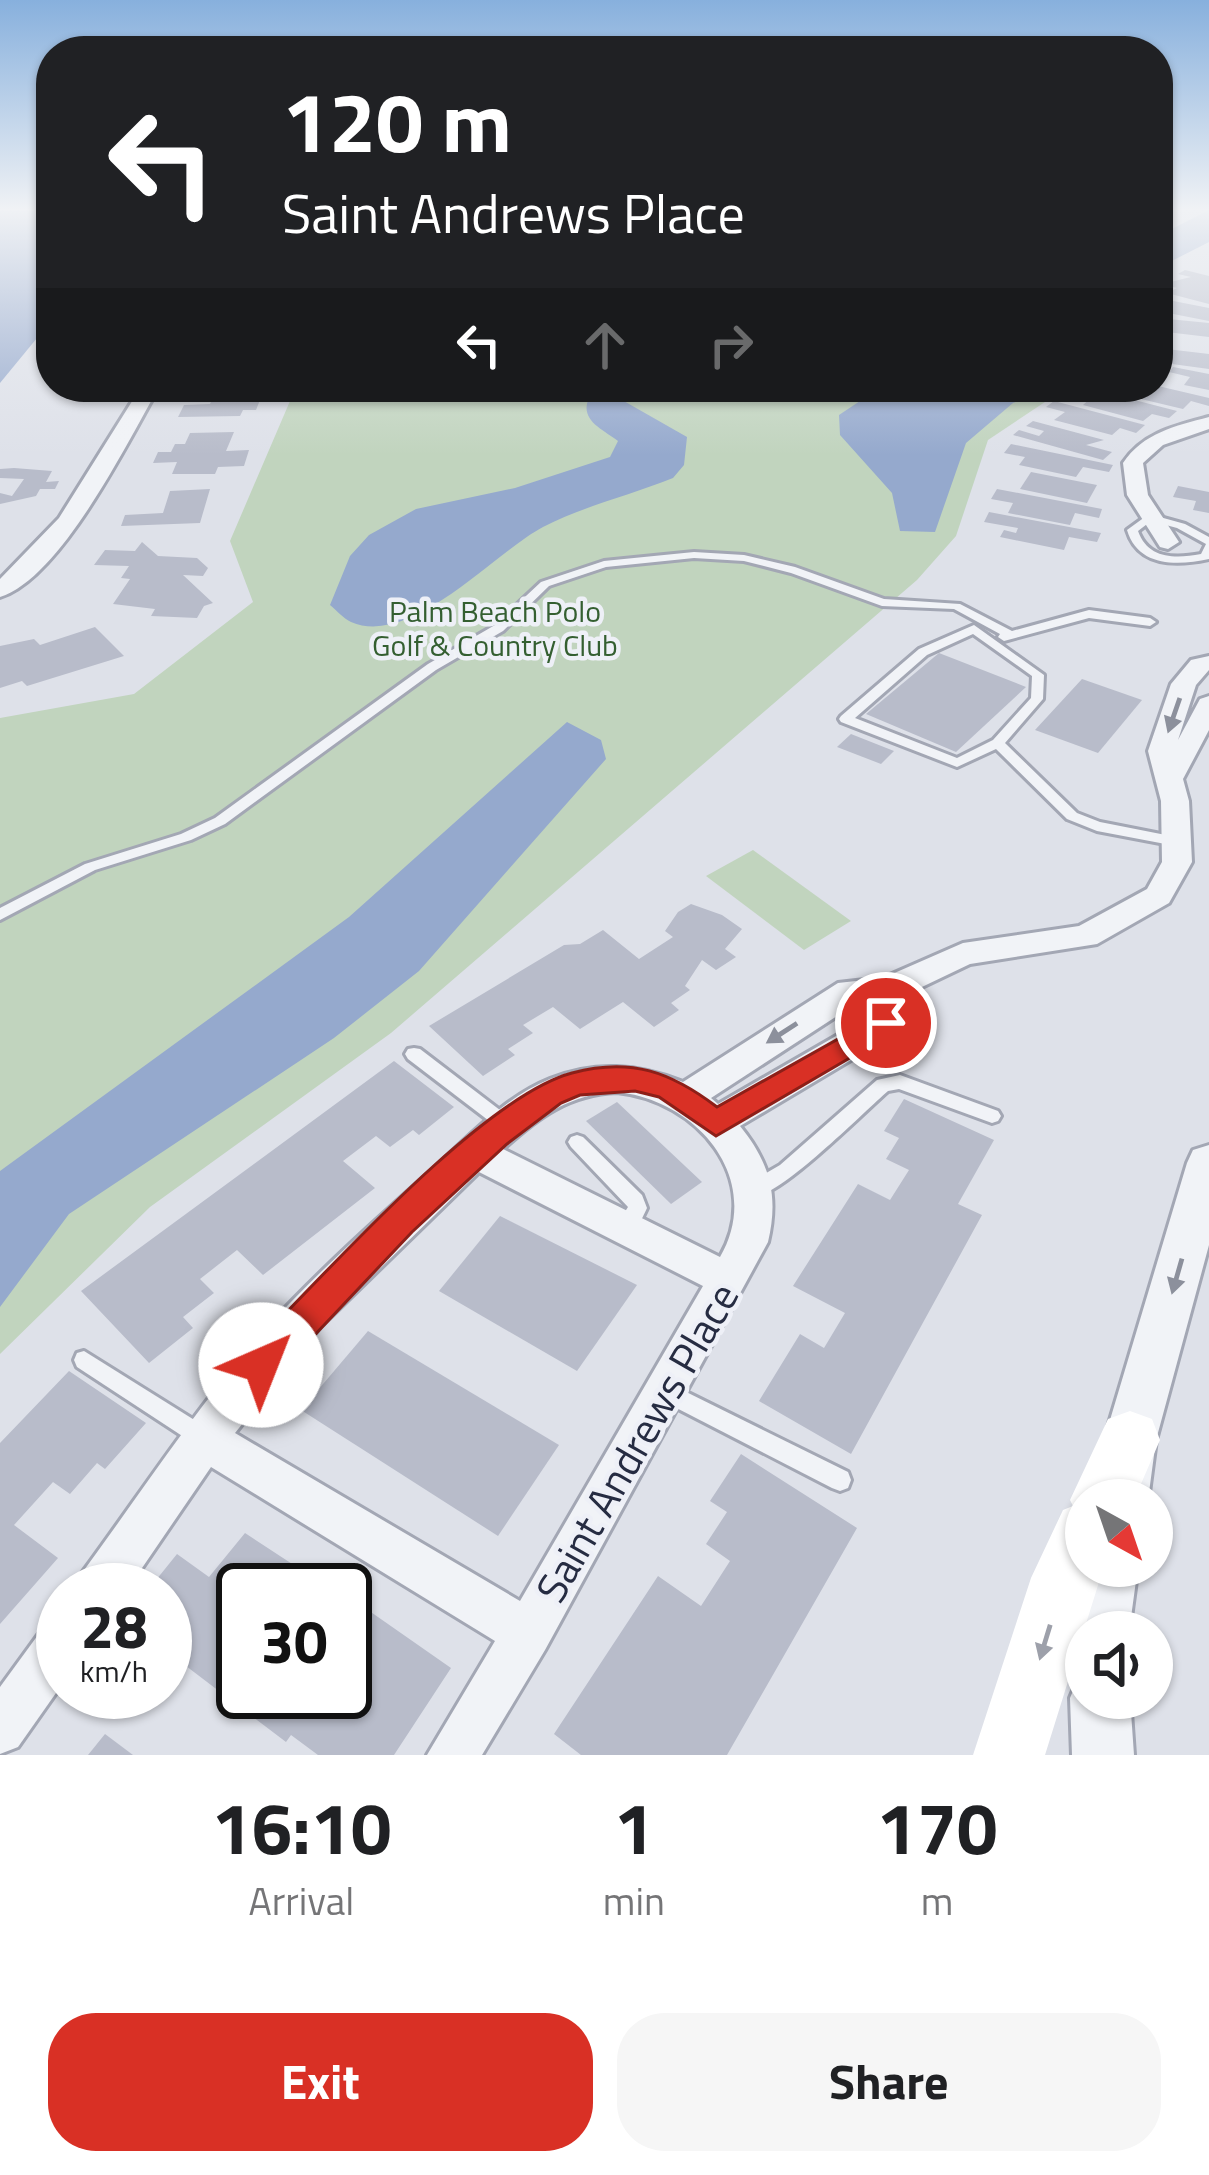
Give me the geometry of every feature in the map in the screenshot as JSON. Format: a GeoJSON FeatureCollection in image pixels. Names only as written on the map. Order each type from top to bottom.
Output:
{"type":"FeatureCollection","features":[{"type":"Feature","properties":{"kind":"main road"},"geometry":{"type":"LineString","coordinates":[[1112,1479],[1130,1440]]}},
{"type":"Feature","properties":{"kind":"main road"},"geometry":{"type":"LineString","coordinates":[[1010,1755],[1065,1576]]}},
{"type":"Feature","properties":{"kind":"street"},"geometry":{"type":"LineString","coordinates":[[0,590],[38,562],[62,535],[141,402]]}},
{"type":"Feature","properties":{"kind":"street"},"geometry":{"type":"LineString","coordinates":[[1168,542],[1136,500],[1130,477],[1136,455],[1148,442],[1209,423]]}},
{"type":"Feature","properties":{"kind":"street"},"geometry":{"type":"LineString","coordinates":[[699,1111],[886,1023],[887,990],[963,954],[1086,936],[1158,896],[1177,862],[1169,778],[1161,751],[1184,684],[1200,665],[1209,663]]}},
{"type":"Feature","properties":{"kind":"street"},"geometry":{"type":"LineString","coordinates":[[1169,778],[1184,762],[1197,722],[1209,704]]}},
{"type":"Feature","properties":{"kind":"street"},"geometry":{"type":"LineString","coordinates":[[118,1563],[261,1365],[400,1222],[507,1125],[550,1094],[608,1078],[668,1088],[699,1111],[743,1158],[758,1187]]}},
{"type":"Feature","properties":{"kind":"street"},"geometry":{"type":"LineString","coordinates":[[476,1153],[729,1280]]}},
{"type":"Feature","properties":{"kind":"street"},"geometry":{"type":"LineString","coordinates":[[1124,1479],[1130,1440],[1209,1163]]}},
{"type":"Feature","properties":{"kind":"street","name":"Saint Andrews Place"},"geometry":{"type":"LineString","coordinates":[[453,1755],[729,1280],[749,1242],[758,1187]]}},
{"type":"Feature","properties":{"kind":"street"},"geometry":{"type":"LineString","coordinates":[[206,1440],[528,1633]]}},
{"type":"Feature","properties":{"kind":"street"},"geometry":{"type":"LineString","coordinates":[[0,1729],[36,1678]]}},
{"type":"Feature","properties":{"kind":"street"},"geometry":{"type":"LineString","coordinates":[[1101,1719],[1103,1755]]}},
{"type":"Feature","properties":{"kind":"lane"},"geometry":{"type":"LineString","coordinates":[[1149,517],[1181,526],[1209,545],[1206,556],[1190,561],[1144,553],[1134,543],[1132,530],[1149,517]]}},
{"type":"Feature","properties":{"kind":"lane"},"geometry":{"type":"LineString","coordinates":[[0,915],[90,867],[186,837],[220,821],[432,667],[499,628],[544,584],[585,568],[694,555],[744,558],[795,569],[882,602],[956,606],[1003,638],[1038,675],[1037,699],[998,743],[957,763],[846,719],[923,652],[974,629],[1003,638],[1089,614],[1150,622]]}},
{"type":"Feature","properties":{"kind":"lane"},"geometry":{"type":"LineString","coordinates":[[998,743],[1072,816],[1096,826],[1176,841]]}},
{"type":"Feature","properties":{"kind":"lane"},"geometry":{"type":"LineString","coordinates":[[414,1054],[507,1125]]}},
{"type":"Feature","properties":{"kind":"lane"},"geometry":{"type":"LineString","coordinates":[[758,1187],[787,1169],[883,1084],[900,1082],[992,1116]]}},
{"type":"Feature","properties":{"kind":"lane"},"geometry":{"type":"LineString","coordinates":[[578,1142],[635,1201],[638,1208],[623,1229]]}},
{"type":"Feature","properties":{"kind":"lane"},"geometry":{"type":"LineString","coordinates":[[84,1360],[206,1440]]}},
{"type":"Feature","properties":{"kind":"lane"},"geometry":{"type":"LineString","coordinates":[[664,1392],[840,1480]]}},
{"type":"Feature","properties":{"kind":"green space","name":"Palm Beach Polo Golf & Country Club"},"geometry":{"type":"Polygon","coordinates":[[[290,402],[1045,402],[988,440],[956,536],[917,580],[391,1033],[150,1207],[0,1354],[0,718],[134,694],[253,602],[230,541],[290,402]]]}},
{"type":"Feature","properties":{"kind":"green space"},"geometry":{"type":"Polygon","coordinates":[[[753,850],[851,921],[804,950],[706,876],[753,850]]]}},
{"type":"Feature","properties":{"kind":"water"},"geometry":{"type":"Polygon","coordinates":[[[0,291],[36,291],[36,339],[0,383],[0,291]]]}},
{"type":"Feature","properties":{"kind":"water"},"geometry":{"type":"Polygon","coordinates":[[[588,402],[626,402],[687,437],[684,465],[673,478],[543,527],[451,594],[399,622],[374,626],[351,622],[330,605],[350,556],[369,535],[416,509],[515,488],[610,457],[618,441],[594,423],[588,402]]]}},
{"type":"Feature","properties":{"kind":"water"},"geometry":{"type":"Polygon","coordinates":[[[858,402],[1016,402],[966,443],[935,532],[900,531],[892,493],[840,435],[839,415],[858,402]]]}},
{"type":"Feature","properties":{"kind":"water"},"geometry":{"type":"Polygon","coordinates":[[[567,722],[601,740],[606,759],[419,971],[334,1038],[69,1214],[0,1307],[0,1171],[349,917],[567,722]]]}},
{"type":"Feature","properties":{"kind":"building"},"geometry":{"type":"Polygon","coordinates":[[[1173,291],[1209,291],[1209,304],[1173,295],[1173,291]]]}},
{"type":"Feature","properties":{"kind":"building"},"geometry":{"type":"Polygon","coordinates":[[[1173,301],[1209,308],[1209,321],[1173,314],[1173,301]]]}},
{"type":"Feature","properties":{"kind":"building"},"geometry":{"type":"Polygon","coordinates":[[[1173,319],[1209,323],[1209,337],[1173,333],[1173,319]]]}},
{"type":"Feature","properties":{"kind":"building"},"geometry":{"type":"Polygon","coordinates":[[[1173,350],[1209,354],[1209,369],[1173,364],[1173,350]]]}},
{"type":"Feature","properties":{"kind":"building"},"geometry":{"type":"Polygon","coordinates":[[[1173,367],[1209,374],[1209,390],[1184,385],[1190,377],[1173,373],[1173,367]]]}},
{"type":"Feature","properties":{"kind":"building"},"geometry":{"type":"Polygon","coordinates":[[[1173,390],[1209,398],[1209,406],[1191,401],[1183,409],[1154,402],[1173,402],[1173,390]]]}},
{"type":"Feature","properties":{"kind":"building"},"geometry":{"type":"Polygon","coordinates":[[[259,402],[256,410],[243,410],[240,416],[178,417],[184,405],[259,402]]]}},
{"type":"Feature","properties":{"kind":"building"},"geometry":{"type":"Polygon","coordinates":[[[1058,402],[1145,425],[1136,433],[1120,428],[1112,435],[1054,420],[1065,412],[1046,407],[1058,402]]]}},
{"type":"Feature","properties":{"kind":"building"},"geometry":{"type":"Polygon","coordinates":[[[1142,402],[1177,411],[1169,418],[1152,414],[1143,421],[1083,405],[1142,402]]]}},
{"type":"Feature","properties":{"kind":"building"},"geometry":{"type":"Polygon","coordinates":[[[1033,421],[1104,440],[1086,445],[1112,452],[1103,460],[1013,435],[1019,430],[1039,436],[1044,431],[1026,426],[1033,421]]]}},
{"type":"Feature","properties":{"kind":"building"},"geometry":{"type":"Polygon","coordinates":[[[234,432],[226,451],[249,450],[244,466],[218,467],[215,474],[172,474],[177,462],[153,463],[158,452],[171,452],[175,444],[185,444],[190,433],[234,432]]]}},
{"type":"Feature","properties":{"kind":"building"},"geometry":{"type":"Polygon","coordinates":[[[1011,444],[1113,465],[1109,472],[1083,467],[1076,477],[1019,465],[1025,457],[1004,453],[1011,444]]]}},
{"type":"Feature","properties":{"kind":"building"},"geometry":{"type":"Polygon","coordinates":[[[0,469],[52,471],[46,482],[59,481],[55,489],[40,489],[36,496],[0,504],[0,493],[12,496],[24,479],[0,478],[0,469]]]}},
{"type":"Feature","properties":{"kind":"building"},"geometry":{"type":"Polygon","coordinates":[[[1031,472],[1097,485],[1087,503],[1020,489],[1031,472]]]}},
{"type":"Feature","properties":{"kind":"building"},"geometry":{"type":"Polygon","coordinates":[[[1178,486],[1209,492],[1209,513],[1193,510],[1196,501],[1173,497],[1178,486]]]}},
{"type":"Feature","properties":{"kind":"building"},"geometry":{"type":"Polygon","coordinates":[[[210,489],[200,523],[121,526],[125,515],[163,513],[170,491],[210,489]]]}},
{"type":"Feature","properties":{"kind":"building"},"geometry":{"type":"Polygon","coordinates":[[[997,489],[1102,509],[1099,518],[1075,513],[1070,525],[1008,513],[1013,503],[991,499],[997,489]]]}},
{"type":"Feature","properties":{"kind":"building"},"geometry":{"type":"Polygon","coordinates":[[[989,512],[1101,533],[1097,542],[1069,537],[1064,550],[1000,537],[1004,530],[1016,533],[1018,528],[984,522],[989,512]]]}},
{"type":"Feature","properties":{"kind":"building"},"geometry":{"type":"Polygon","coordinates":[[[142,542],[158,556],[197,558],[208,568],[203,576],[183,575],[213,603],[204,606],[197,618],[151,616],[155,609],[113,604],[130,579],[121,578],[129,566],[94,565],[105,550],[135,551],[142,542]]]}},
{"type":"Feature","properties":{"kind":"building"},"geometry":{"type":"Polygon","coordinates":[[[95,627],[124,656],[27,686],[22,681],[0,688],[0,646],[34,639],[40,645],[95,627]]]}},
{"type":"Feature","properties":{"kind":"building"},"geometry":{"type":"Polygon","coordinates":[[[939,653],[1026,687],[956,752],[866,714],[939,653]]]}},
{"type":"Feature","properties":{"kind":"building"},"geometry":{"type":"Polygon","coordinates":[[[1082,679],[1142,700],[1098,753],[1035,730],[1082,679]]]}},
{"type":"Feature","properties":{"kind":"building"},"geometry":{"type":"Polygon","coordinates":[[[851,734],[894,751],[881,764],[837,747],[851,734]]]}},
{"type":"Feature","properties":{"kind":"building"},"geometry":{"type":"Polygon","coordinates":[[[691,904],[722,915],[742,929],[725,949],[736,957],[716,970],[702,960],[685,986],[690,990],[671,1003],[679,1010],[654,1027],[623,1002],[580,1029],[553,1007],[523,1025],[533,1033],[508,1049],[515,1055],[483,1076],[429,1026],[564,945],[580,944],[603,930],[639,959],[673,937],[665,931],[678,912],[691,904]]]}},
{"type":"Feature","properties":{"kind":"building"},"geometry":{"type":"Polygon","coordinates":[[[394,1061],[454,1107],[419,1135],[413,1130],[390,1147],[376,1136],[343,1161],[375,1188],[263,1275],[237,1250],[200,1279],[214,1293],[183,1317],[193,1328],[149,1363],[81,1291],[394,1061]]]}},
{"type":"Feature","properties":{"kind":"building"},"geometry":{"type":"Polygon","coordinates":[[[904,1099],[994,1140],[958,1204],[982,1215],[851,1454],[759,1401],[800,1334],[824,1348],[845,1313],[793,1286],[858,1184],[890,1200],[909,1170],[886,1159],[899,1138],[884,1131],[904,1099]]]}},
{"type":"Feature","properties":{"kind":"building"},"geometry":{"type":"Polygon","coordinates":[[[617,1102],[702,1182],[671,1204],[586,1121],[617,1102]]]}},
{"type":"Feature","properties":{"kind":"building"},"geometry":{"type":"Polygon","coordinates":[[[500,1216],[637,1285],[577,1371],[439,1291],[500,1216]]]}},
{"type":"Feature","properties":{"kind":"building"},"geometry":{"type":"Polygon","coordinates":[[[368,1331],[559,1445],[498,1536],[301,1410],[368,1331]]]}},
{"type":"Feature","properties":{"kind":"building"},"geometry":{"type":"Polygon","coordinates":[[[69,1371],[146,1423],[105,1469],[97,1463],[70,1494],[53,1482],[14,1525],[58,1558],[54,1563],[36,1563],[36,1583],[0,1624],[0,1443],[69,1371]]]}},
{"type":"Feature","properties":{"kind":"building"},"geometry":{"type":"Polygon","coordinates":[[[741,1454],[857,1528],[727,1755],[581,1755],[554,1734],[658,1576],[701,1606],[730,1561],[706,1544],[727,1512],[710,1501],[741,1454]]]}},
{"type":"Feature","properties":{"kind":"building"},"geometry":{"type":"Polygon","coordinates":[[[245,1533],[291,1563],[220,1563],[245,1533]]]}},
{"type":"Feature","properties":{"kind":"building"},"geometry":{"type":"Polygon","coordinates":[[[192,1565],[209,1577],[216,1568],[216,1689],[192,1671],[192,1565]]]}},
{"type":"Feature","properties":{"kind":"building"},"geometry":{"type":"Polygon","coordinates":[[[372,1613],[451,1668],[394,1755],[318,1755],[291,1735],[286,1742],[256,1719],[372,1719],[372,1613]]]}},
{"type":"Feature","properties":{"kind":"building"},"geometry":{"type":"Polygon","coordinates":[[[105,1734],[133,1755],[88,1755],[105,1734]]]}},
{"type":"Feature","properties":{"kind":"route"},"geometry":{"type":"LineString","coordinates":[[261,1365],[400,1222],[495,1135],[550,1094],[577,1083],[635,1079],[668,1088],[716,1123],[886,1023]]}}]}
